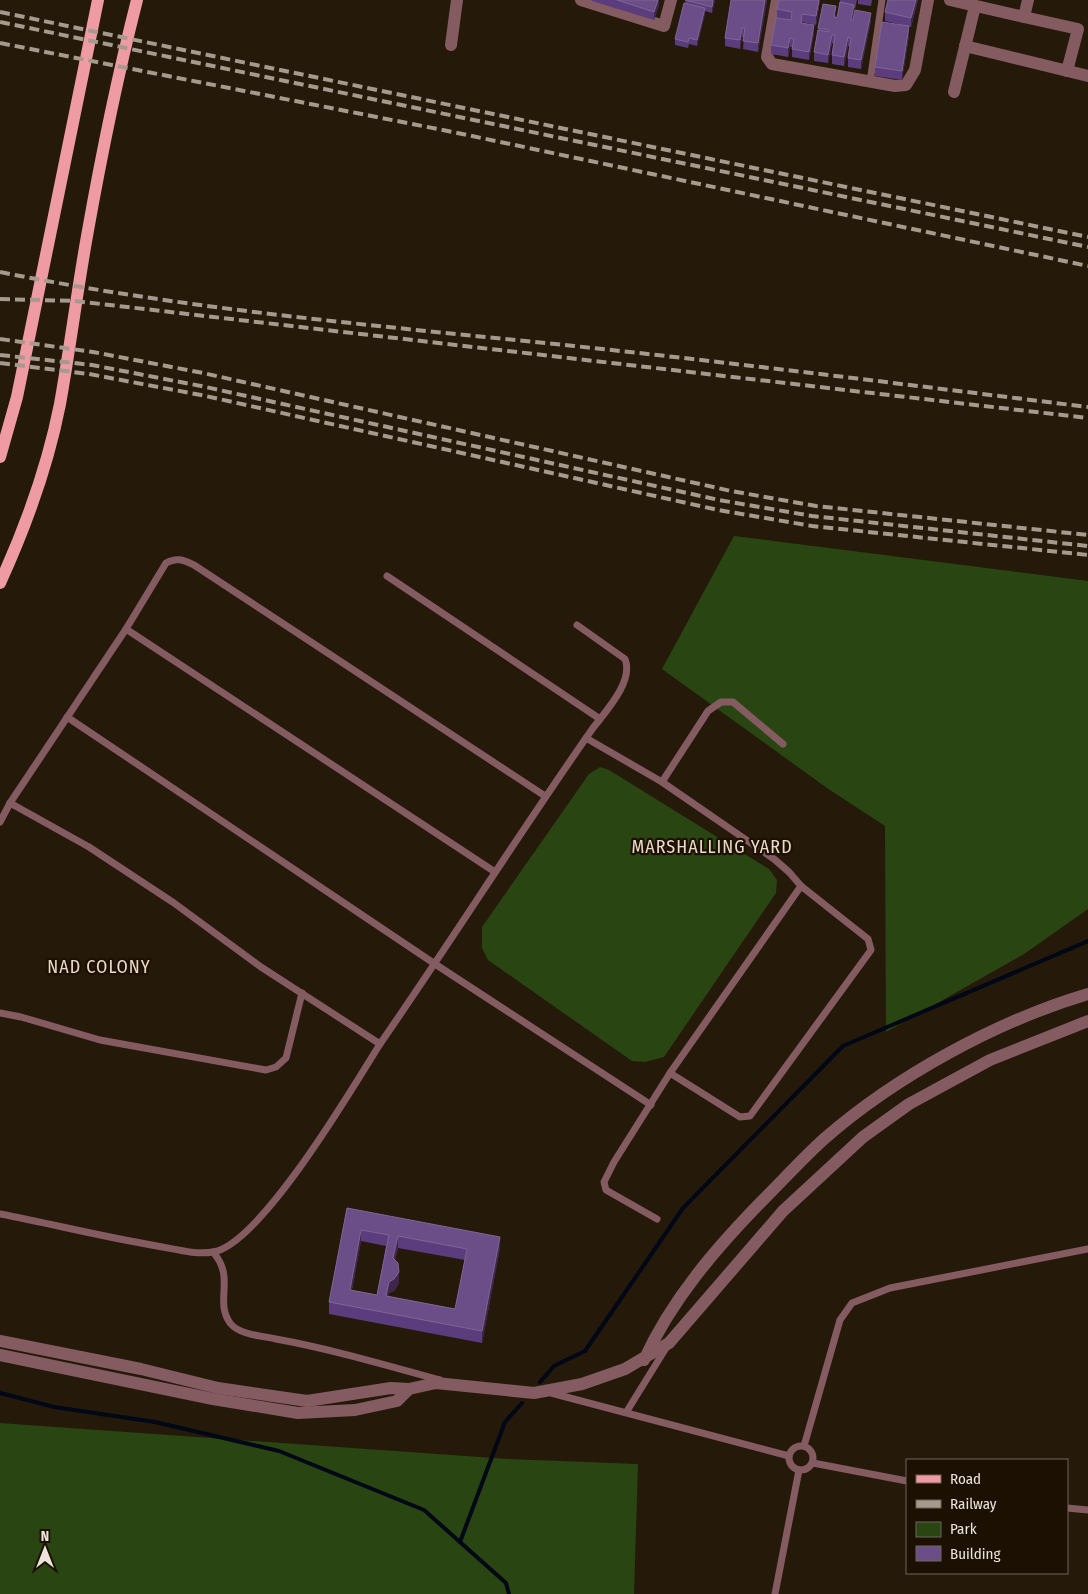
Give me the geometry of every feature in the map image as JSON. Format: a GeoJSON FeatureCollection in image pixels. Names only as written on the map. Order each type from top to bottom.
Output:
{"type":"FeatureCollection","features":[{"type":"Feature","properties":{"kind":"main road"},"geometry":{"type":"LineString","coordinates":[[0,457],[17,397],[98,0]]}},
{"type":"Feature","properties":{"kind":"main road"},"geometry":{"type":"LineString","coordinates":[[0,583],[18,544],[37,488],[59,406],[87,236],[116,82],[136,4]]}},
{"type":"Feature","properties":{"kind":"street"},"geometry":{"type":"LineString","coordinates":[[451,44],[457,0]]}},
{"type":"Feature","properties":{"kind":"street"},"geometry":{"type":"LineString","coordinates":[[581,0],[664,26],[671,0]]}},
{"type":"Feature","properties":{"kind":"street"},"geometry":{"type":"LineString","coordinates":[[778,0],[767,57],[772,64],[870,82],[904,86],[915,70],[928,0]]}},
{"type":"Feature","properties":{"kind":"street"},"geometry":{"type":"LineString","coordinates":[[950,0],[1078,29],[1067,71]]}},
{"type":"Feature","properties":{"kind":"street"},"geometry":{"type":"LineString","coordinates":[[1024,17],[1028,0]]}},
{"type":"Feature","properties":{"kind":"street"},"geometry":{"type":"LineString","coordinates":[[954,92],[976,6]]}},
{"type":"Feature","properties":{"kind":"street"},"geometry":{"type":"LineString","coordinates":[[965,46],[1088,76]]}},
{"type":"Feature","properties":{"kind":"street"},"geometry":{"type":"LineString","coordinates":[[644,1360],[671,1309],[708,1261],[739,1225],[823,1140],[847,1120],[892,1089],[946,1056],[1025,1017],[1088,994]]}},
{"type":"Feature","properties":{"kind":"street"},"geometry":{"type":"LineString","coordinates":[[0,1341],[141,1369],[218,1388],[290,1399],[324,1400],[391,1388],[409,1389],[436,1383],[534,1393],[608,1376],[644,1360],[669,1343],[783,1211],[863,1137],[908,1104],[990,1060],[1088,1020]]}},
{"type":"Feature","properties":{"kind":"street"},"geometry":{"type":"LineString","coordinates":[[0,1356],[213,1399],[298,1413],[355,1410],[397,1401],[409,1389]]}},
{"type":"Feature","properties":{"kind":"lane"},"geometry":{"type":"LineString","coordinates":[[870,82],[882,0]]}},
{"type":"Feature","properties":{"kind":"lane"},"geometry":{"type":"LineString","coordinates":[[0,822],[10,803],[126,629],[166,563],[173,559],[182,559],[194,564],[380,685],[545,796]]}},
{"type":"Feature","properties":{"kind":"lane"},"geometry":{"type":"LineString","coordinates":[[387,576],[600,719]]}},
{"type":"Feature","properties":{"kind":"lane"},"geometry":{"type":"LineString","coordinates":[[0,1214],[198,1253],[213,1252],[232,1244],[268,1207],[300,1169],[380,1044],[436,964],[545,796],[622,686],[629,667],[626,659],[577,625]]}},
{"type":"Feature","properties":{"kind":"lane"},"geometry":{"type":"LineString","coordinates":[[126,629],[495,872]]}},
{"type":"Feature","properties":{"kind":"lane"},"geometry":{"type":"LineString","coordinates":[[662,782],[708,711],[722,702],[733,702],[783,744]]}},
{"type":"Feature","properties":{"kind":"lane"},"geometry":{"type":"LineString","coordinates":[[67,717],[436,964],[651,1105]]}},
{"type":"Feature","properties":{"kind":"lane"},"geometry":{"type":"LineString","coordinates":[[586,738],[662,782],[774,860],[789,872],[801,886],[868,938],[872,950],[750,1116],[740,1117],[670,1073]]}},
{"type":"Feature","properties":{"kind":"lane"},"geometry":{"type":"LineString","coordinates":[[10,803],[89,847],[174,903],[261,967],[380,1044]]}},
{"type":"Feature","properties":{"kind":"lane"},"geometry":{"type":"LineString","coordinates":[[657,1219],[617,1198],[604,1188],[614,1162],[670,1073],[801,886]]}},
{"type":"Feature","properties":{"kind":"lane"},"geometry":{"type":"LineString","coordinates":[[0,1013],[21,1016],[100,1040],[266,1070],[276,1068],[286,1058],[302,993]]}},
{"type":"Feature","properties":{"kind":"lane"},"geometry":{"type":"LineString","coordinates":[[804,1446],[840,1320],[852,1303],[890,1288],[1088,1249]]}},
{"type":"Feature","properties":{"kind":"lane"},"geometry":{"type":"LineString","coordinates":[[213,1252],[222,1262],[225,1270],[225,1314],[232,1325],[244,1332],[306,1344],[450,1383]]}},
{"type":"Feature","properties":{"kind":"lane"},"geometry":{"type":"LineString","coordinates":[[627,1411],[669,1343]]}},
{"type":"Feature","properties":{"kind":"lane"},"geometry":{"type":"LineString","coordinates":[[546,1391],[627,1411],[789,1456]]}},
{"type":"Feature","properties":{"kind":"lane"},"geometry":{"type":"LineString","coordinates":[[804,1446],[812,1451],[813,1463],[809,1468],[799,1470],[791,1465],[789,1456],[794,1448],[804,1446]]}},
{"type":"Feature","properties":{"kind":"lane"},"geometry":{"type":"LineString","coordinates":[[813,1463],[906,1480]]}},
{"type":"Feature","properties":{"kind":"lane"},"geometry":{"type":"LineString","coordinates":[[775,1594],[799,1470]]}},
{"type":"Feature","properties":{"kind":"lane"},"geometry":{"type":"LineString","coordinates":[[1068,1508],[1088,1510]]}},
{"type":"Feature","properties":{"kind":"green space"},"geometry":{"type":"Polygon","coordinates":[[[734,536],[1088,581],[1088,909],[1024,954],[886,1032],[885,826],[827,788],[662,669],[734,536]]]}},
{"type":"Feature","properties":{"kind":"green space"},"geometry":{"type":"Polygon","coordinates":[[[600,767],[609,770],[769,869],[777,880],[776,893],[664,1057],[645,1062],[632,1061],[488,960],[482,948],[482,927],[589,774],[600,767]]]}},
{"type":"Feature","properties":{"kind":"green space"},"geometry":{"type":"Polygon","coordinates":[[[0,1423],[508,1459],[638,1464],[634,1594],[0,1594],[0,1423]]]}},
{"type":"Feature","properties":{"kind":"building"},"geometry":{"type":"Polygon","coordinates":[[[617,0],[658,0],[654,12],[617,0]]]}},
{"type":"Feature","properties":{"kind":"building"},"geometry":{"type":"Polygon","coordinates":[[[685,0],[713,0],[712,7],[685,0]]]}},
{"type":"Feature","properties":{"kind":"building"},"geometry":{"type":"Polygon","coordinates":[[[731,0],[765,0],[758,43],[743,41],[745,28],[742,28],[740,40],[725,38],[731,0]]]}},
{"type":"Feature","properties":{"kind":"building"},"geometry":{"type":"Polygon","coordinates":[[[779,0],[819,0],[816,16],[802,14],[801,23],[814,25],[809,52],[792,49],[794,39],[790,38],[788,48],[771,45],[776,18],[791,20],[792,12],[777,9],[779,0]]]}},
{"type":"Feature","properties":{"kind":"building"},"geometry":{"type":"Polygon","coordinates":[[[888,0],[916,0],[911,18],[885,12],[888,0]]]}},
{"type":"Feature","properties":{"kind":"building"},"geometry":{"type":"Polygon","coordinates":[[[840,2],[854,5],[851,20],[853,20],[855,10],[871,13],[861,60],[848,58],[851,38],[848,37],[844,57],[832,55],[835,35],[832,35],[828,55],[814,52],[818,30],[829,32],[829,30],[818,28],[823,4],[836,6],[834,17],[837,18],[840,2]]]}},
{"type":"Feature","properties":{"kind":"building"},"geometry":{"type":"Polygon","coordinates":[[[684,3],[705,8],[697,40],[689,38],[688,42],[675,39],[684,3]]]}},
{"type":"Feature","properties":{"kind":"building"},"geometry":{"type":"Polygon","coordinates":[[[882,22],[909,26],[902,71],[875,67],[882,22]]]}},
{"type":"Feature","properties":{"kind":"building"},"geometry":{"type":"Polygon","coordinates":[[[347,1208],[500,1237],[482,1331],[329,1302],[347,1208]],[[361,1230],[350,1290],[377,1295],[389,1235],[361,1230]],[[398,1236],[393,1258],[398,1263],[399,1272],[389,1282],[386,1296],[455,1309],[467,1249],[398,1236]]]}},
{"type":"Feature","properties":{"kind":"waterway"},"geometry":{"type":"LineString","coordinates":[[540,1382],[554,1366],[585,1351],[683,1208],[843,1046],[1088,941]]}},
{"type":"Feature","properties":{"kind":"waterway"},"geometry":{"type":"LineString","coordinates":[[0,1393],[54,1407],[155,1422],[279,1451],[424,1510],[506,1583],[509,1594]]}},
{"type":"Feature","properties":{"kind":"waterway"},"geometry":{"type":"LineString","coordinates":[[460,1542],[505,1422],[522,1403]]}},
{"type":"Feature","properties":{"kind":"railway"},"geometry":{"type":"LineString","coordinates":[[0,12],[1088,237]]}},
{"type":"Feature","properties":{"kind":"railway"},"geometry":{"type":"LineString","coordinates":[[0,22],[1088,247]]}},
{"type":"Feature","properties":{"kind":"railway"},"geometry":{"type":"LineString","coordinates":[[0,43],[453,132],[1088,266]]}},
{"type":"Feature","properties":{"kind":"railway"},"geometry":{"type":"LineString","coordinates":[[0,272],[142,297],[286,316],[702,360],[1088,407]]}},
{"type":"Feature","properties":{"kind":"railway"},"geometry":{"type":"LineString","coordinates":[[0,299],[75,301],[1088,418]]}},
{"type":"Feature","properties":{"kind":"railway"},"geometry":{"type":"LineString","coordinates":[[0,339],[93,352],[203,373],[731,491],[816,506],[1088,535]]}},
{"type":"Feature","properties":{"kind":"railway"},"geometry":{"type":"LineString","coordinates":[[0,355],[92,365],[201,386],[719,500],[812,516],[1088,546]]}},
{"type":"Feature","properties":{"kind":"railway"},"geometry":{"type":"LineString","coordinates":[[0,363],[89,374],[201,395],[718,510],[812,526],[1088,555]]}},
{"type":"Feature","properties":{"kind":"district","name":"MARSHALLING YARD"},"geometry":{"type":"Point","coordinates":[712,847]}},
{"type":"Feature","properties":{"kind":"district","name":"NAD COLONY"},"geometry":{"type":"Point","coordinates":[99,967]}}]}
